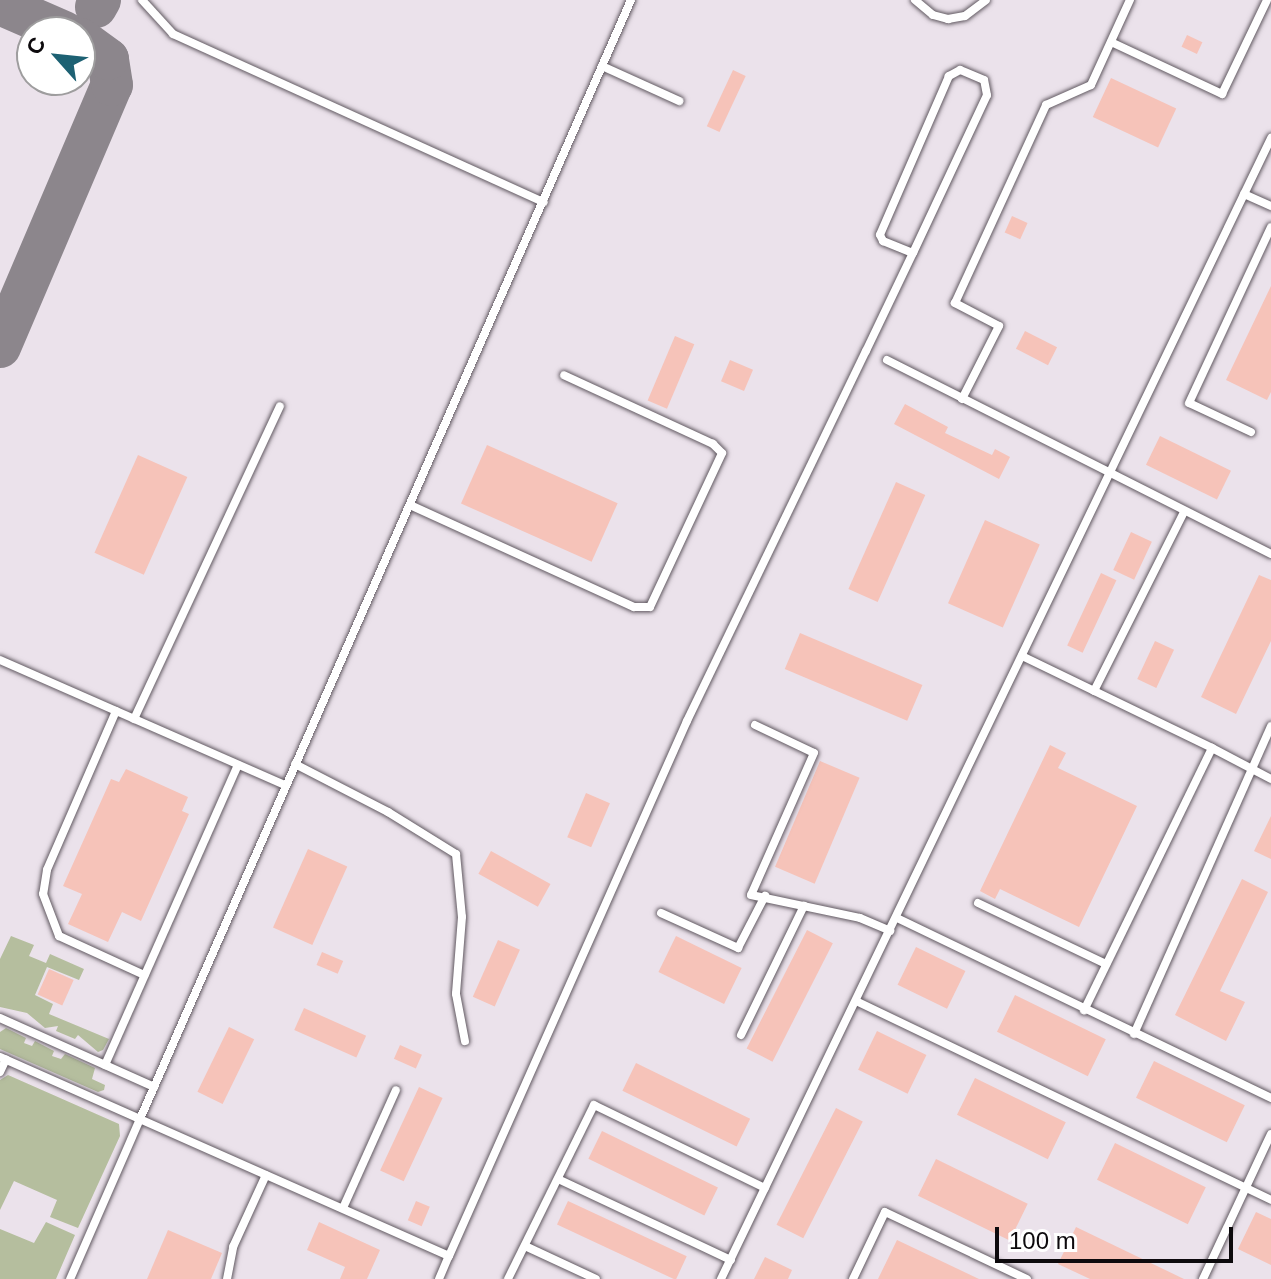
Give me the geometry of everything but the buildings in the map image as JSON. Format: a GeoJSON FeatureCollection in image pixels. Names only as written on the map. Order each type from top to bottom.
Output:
{"type":"FeatureCollection","features":[{"type":"Feature","properties":{"kind":"lane"},"geometry":{"type":"LineString","coordinates":[[142,0],[173,34],[544,202]]}},
{"type":"Feature","properties":{"kind":"lane"},"geometry":{"type":"LineString","coordinates":[[70,1279],[631,0]]}},
{"type":"Feature","properties":{"kind":"lane"},"geometry":{"type":"LineString","coordinates":[[915,0],[933,15],[948,19],[965,16],[986,0]]}},
{"type":"Feature","properties":{"kind":"lane"},"geometry":{"type":"LineString","coordinates":[[962,399],[999,326],[955,303],[1046,105],[1091,85],[1130,0]]}},
{"type":"Feature","properties":{"kind":"lane"},"geometry":{"type":"LineString","coordinates":[[1111,42],[1222,94],[1267,0]]}},
{"type":"Feature","properties":{"kind":"lane"},"geometry":{"type":"LineString","coordinates":[[602,66],[679,101]]}},
{"type":"Feature","properties":{"kind":"lane"},"geometry":{"type":"LineString","coordinates":[[439,1279],[687,721],[913,253],[987,95],[984,80],[960,70],[949,76],[880,235],[883,241],[913,253]]}},
{"type":"Feature","properties":{"kind":"lane"},"geometry":{"type":"LineString","coordinates":[[721,1279],[1271,138]]}},
{"type":"Feature","properties":{"kind":"lane"},"geometry":{"type":"LineString","coordinates":[[1244,194],[1271,206]]}},
{"type":"Feature","properties":{"kind":"lane"},"geometry":{"type":"LineString","coordinates":[[1251,432],[1189,403],[1271,227]]}},
{"type":"Feature","properties":{"kind":"lane"},"geometry":{"type":"LineString","coordinates":[[887,360],[1108,475],[1271,554]]}},
{"type":"Feature","properties":{"kind":"lane"},"geometry":{"type":"LineString","coordinates":[[410,505],[634,607],[650,607],[722,453],[713,444],[564,375]]}},
{"type":"Feature","properties":{"kind":"lane"},"geometry":{"type":"LineString","coordinates":[[134,719],[280,406]]}},
{"type":"Feature","properties":{"kind":"lane"},"geometry":{"type":"LineString","coordinates":[[1094,691],[1184,512]]}},
{"type":"Feature","properties":{"kind":"lane"},"geometry":{"type":"LineString","coordinates":[[1022,656],[1271,779]]}},
{"type":"Feature","properties":{"kind":"lane"},"geometry":{"type":"LineString","coordinates":[[0,660],[285,785]]}},
{"type":"Feature","properties":{"kind":"lane"},"geometry":{"type":"LineString","coordinates":[[116,711],[47,870],[43,894],[59,936],[144,975]]}},
{"type":"Feature","properties":{"kind":"lane"},"geometry":{"type":"LineString","coordinates":[[755,725],[814,753],[751,895],[804,906],[890,931]]}},
{"type":"Feature","properties":{"kind":"lane"},"geometry":{"type":"LineString","coordinates":[[1134,1034],[1254,771],[1271,726]]}},
{"type":"Feature","properties":{"kind":"lane"},"geometry":{"type":"LineString","coordinates":[[1084,1010],[1212,748]]}},
{"type":"Feature","properties":{"kind":"lane"},"geometry":{"type":"LineString","coordinates":[[295,764],[388,812],[456,854],[462,940],[456,994],[465,1041]]}},
{"type":"Feature","properties":{"kind":"lane"},"geometry":{"type":"LineString","coordinates":[[105,1065],[238,765]]}},
{"type":"Feature","properties":{"kind":"lane"},"geometry":{"type":"LineString","coordinates":[[661,913],[738,948],[765,896]]}},
{"type":"Feature","properties":{"kind":"lane"},"geometry":{"type":"LineString","coordinates":[[978,903],[1106,964]]}},
{"type":"Feature","properties":{"kind":"lane"},"geometry":{"type":"LineString","coordinates":[[741,1035],[804,906]]}},
{"type":"Feature","properties":{"kind":"lane"},"geometry":{"type":"LineString","coordinates":[[897,918],[1271,1098]]}},
{"type":"Feature","properties":{"kind":"lane"},"geometry":{"type":"LineString","coordinates":[[856,1001],[1271,1200]]}},
{"type":"Feature","properties":{"kind":"lane"},"geometry":{"type":"LineString","coordinates":[[0,1018],[154,1087]]}},
{"type":"Feature","properties":{"kind":"lane"},"geometry":{"type":"LineString","coordinates":[[0,1072],[3,1058],[449,1256]]}},
{"type":"Feature","properties":{"kind":"lane"},"geometry":{"type":"LineString","coordinates":[[343,1208],[396,1090]]}},
{"type":"Feature","properties":{"kind":"lane"},"geometry":{"type":"LineString","coordinates":[[508,1279],[594,1105],[765,1188]]}},
{"type":"Feature","properties":{"kind":"lane"},"geometry":{"type":"LineString","coordinates":[[1203,1279],[1271,1134]]}},
{"type":"Feature","properties":{"kind":"lane"},"geometry":{"type":"LineString","coordinates":[[227,1279],[233,1247],[266,1175]]}},
{"type":"Feature","properties":{"kind":"lane"},"geometry":{"type":"LineString","coordinates":[[558,1179],[731,1260]]}},
{"type":"Feature","properties":{"kind":"lane"},"geometry":{"type":"LineString","coordinates":[[853,1279],[885,1212],[1027,1279]]}},
{"type":"Feature","properties":{"kind":"lane"},"geometry":{"type":"LineString","coordinates":[[525,1246],[596,1279]]}},
{"type":"Feature","properties":{"kind":"green space"},"geometry":{"type":"Polygon","coordinates":[[[11,936],[34,945],[29,956],[46,963],[50,954],[84,969],[79,980],[47,967],[35,995],[53,1004],[49,1014],[109,1039],[103,1050],[98,1052],[78,1035],[75,1039],[56,1031],[58,1026],[45,1028],[27,1013],[0,1007],[0,959],[11,936]]]}},
{"type":"Feature","properties":{"kind":"green space"},"geometry":{"type":"Polygon","coordinates":[[[6,1028],[26,1038],[24,1043],[32,1046],[35,1041],[54,1051],[52,1056],[61,1059],[65,1054],[95,1068],[92,1079],[105,1085],[104,1090],[98,1092],[0,1049],[0,1032],[6,1028]]]}},
{"type":"Feature","properties":{"kind":"green space"},"geometry":{"type":"Polygon","coordinates":[[[8,1075],[119,1124],[120,1136],[78,1228],[50,1217],[57,1200],[14,1181],[0,1210],[0,1080],[8,1075]]]}},
{"type":"Feature","properties":{"kind":"green space"},"geometry":{"type":"Polygon","coordinates":[[[46,1222],[75,1235],[56,1279],[0,1279],[0,1229],[34,1243],[46,1222]]]}},
{"type":"Feature","properties":{"kind":"taxiway"},"geometry":{"type":"LineString","coordinates":[[96,7],[100,0]]}},
{"type":"Feature","properties":{"kind":"taxiway"},"geometry":{"type":"LineString","coordinates":[[0,4],[27,16]]}},
{"type":"Feature","properties":{"kind":"taxiway"},"geometry":{"type":"LineString","coordinates":[[0,347],[112,85],[108,59],[96,50]]}}]}
